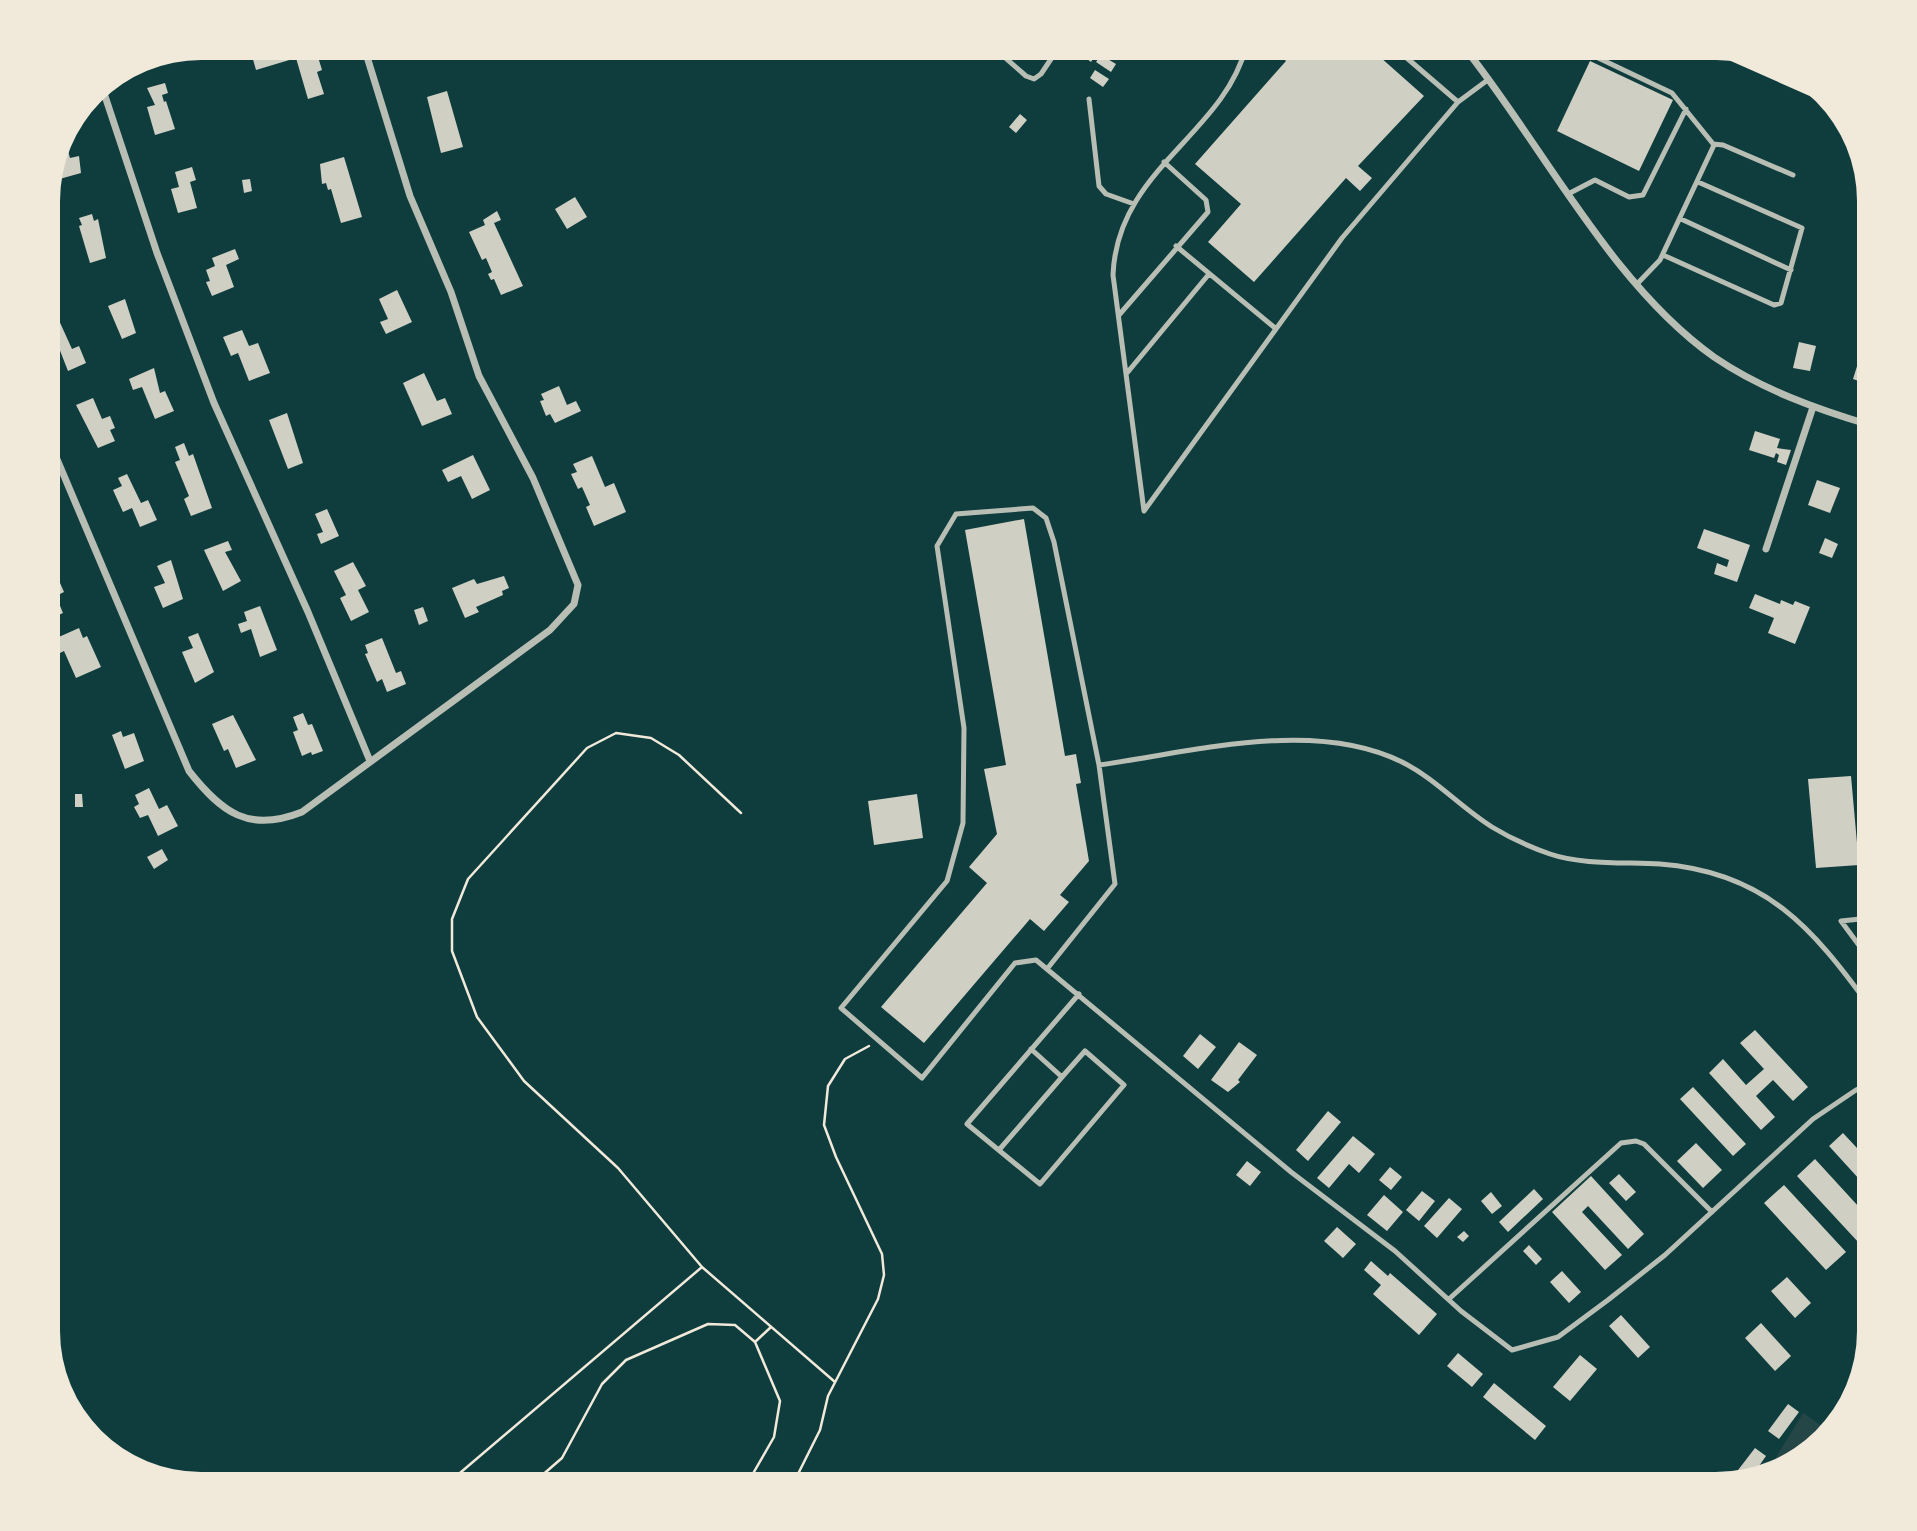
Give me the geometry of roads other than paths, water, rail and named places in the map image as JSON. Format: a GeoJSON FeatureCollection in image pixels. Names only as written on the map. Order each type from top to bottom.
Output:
{"type":"FeatureCollection","features":[{"type":"Feature","properties":{"kind":"street"},"geometry":{"type":"LineString","coordinates":[[60,466],[189,772],[210,798],[230,814],[260,821],[283,819],[302,812],[550,630],[574,604],[578,585],[533,478],[479,376],[451,292],[410,196],[368,60]]}},
{"type":"Feature","properties":{"kind":"street"},"geometry":{"type":"LineString","coordinates":[[1474,60],[1637,284],[1671,321],[1713,355],[1747,377],[1813,407],[1857,421]]}},
{"type":"Feature","properties":{"kind":"street"},"geometry":{"type":"LineString","coordinates":[[105,97],[157,253],[215,403],[308,612],[370,761]]}},
{"type":"Feature","properties":{"kind":"street"},"geometry":{"type":"LineString","coordinates":[[1766,549],[1813,407]]}},
{"type":"Feature","properties":{"kind":"lane"},"geometry":{"type":"LineString","coordinates":[[1009,60],[1032,79],[1040,76],[1050,60]]}},
{"type":"Feature","properties":{"kind":"lane"},"geometry":{"type":"LineString","coordinates":[[1242,60],[1238,75],[1164,162],[1134,204],[1126,219],[1114,262],[1144,511],[1350,228],[1458,102],[1489,79]]}},
{"type":"Feature","properties":{"kind":"lane"},"geometry":{"type":"LineString","coordinates":[[1409,60],[1458,102]]}},
{"type":"Feature","properties":{"kind":"lane"},"geometry":{"type":"LineString","coordinates":[[1603,60],[1672,93],[1713,144],[1714,151],[1663,255],[1637,284]]}},
{"type":"Feature","properties":{"kind":"lane"},"geometry":{"type":"LineString","coordinates":[[1089,99],[1099,186],[1106,194],[1134,204]]}},
{"type":"Feature","properties":{"kind":"lane"},"geometry":{"type":"LineString","coordinates":[[1570,193],[1595,180],[1629,197],[1643,195],[1686,109]]}},
{"type":"Feature","properties":{"kind":"lane"},"geometry":{"type":"LineString","coordinates":[[1713,144],[1723,145],[1793,175]]}},
{"type":"Feature","properties":{"kind":"lane"},"geometry":{"type":"LineString","coordinates":[[1119,315],[1176,246],[1205,217],[1209,208],[1205,198],[1164,162]]}},
{"type":"Feature","properties":{"kind":"lane"},"geometry":{"type":"LineString","coordinates":[[1663,255],[1777,305],[1802,231],[1799,225],[1698,182]]}},
{"type":"Feature","properties":{"kind":"lane"},"geometry":{"type":"LineString","coordinates":[[1681,219],[1791,270]]}},
{"type":"Feature","properties":{"kind":"lane"},"geometry":{"type":"LineString","coordinates":[[1176,246],[1275,328]]}},
{"type":"Feature","properties":{"kind":"lane"},"geometry":{"type":"LineString","coordinates":[[1127,373],[1209,274]]}},
{"type":"Feature","properties":{"kind":"lane"},"geometry":{"type":"LineString","coordinates":[[1047,969],[1115,884],[1100,765],[1046,518],[1033,508],[956,514],[937,546],[964,727],[963,824],[947,881],[841,1008],[922,1078],[1015,963],[1036,960],[1291,1172],[1395,1251],[1512,1350],[1558,1336],[1655,1263],[1813,1119],[1857,1092]]}},
{"type":"Feature","properties":{"kind":"lane"},"geometry":{"type":"LineString","coordinates":[[1100,765],[1289,740],[1329,740],[1364,748],[1401,761],[1437,783],[1490,827],[1553,855],[1709,870],[1767,896],[1801,921],[1837,961],[1857,989]]}},
{"type":"Feature","properties":{"kind":"lane"},"geometry":{"type":"LineString","coordinates":[[1857,919],[1841,921],[1857,943]]}},
{"type":"Feature","properties":{"kind":"lane"},"geometry":{"type":"LineString","coordinates":[[999,1150],[1085,1051],[1124,1085],[1040,1184],[967,1124],[1079,994]]}},
{"type":"Feature","properties":{"kind":"lane"},"geometry":{"type":"LineString","coordinates":[[1031,1049],[1062,1077]]}},
{"type":"Feature","properties":{"kind":"lane"},"geometry":{"type":"LineString","coordinates":[[1449,1299],[1621,1143],[1636,1140],[1644,1144],[1712,1212]]}}]}
